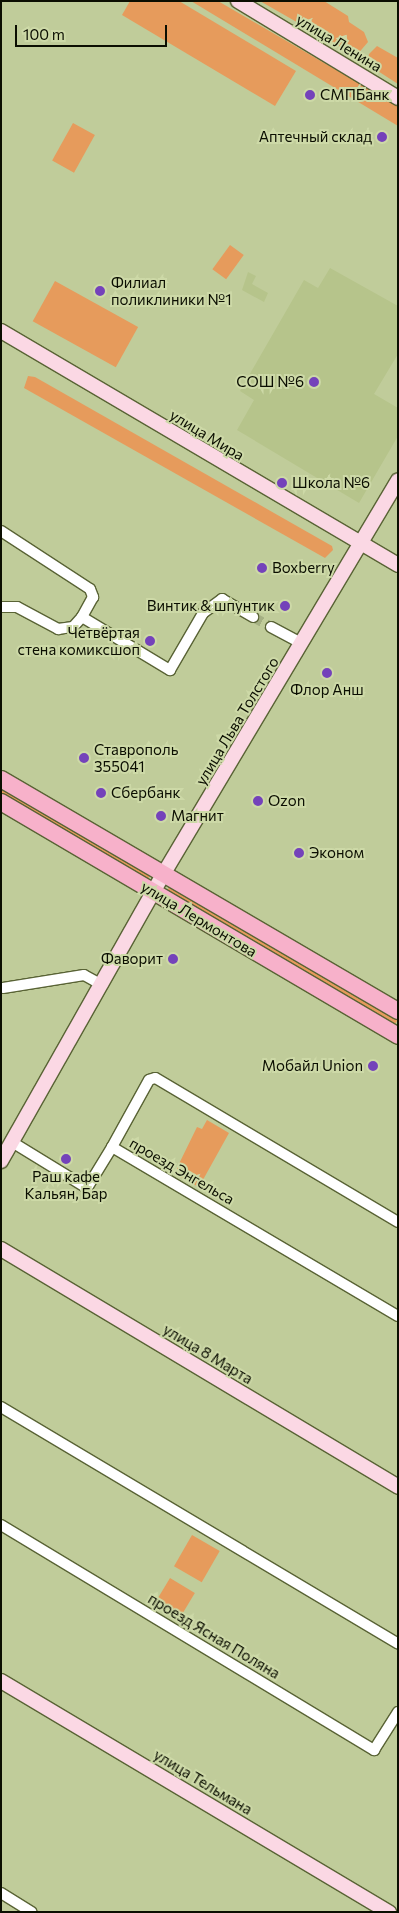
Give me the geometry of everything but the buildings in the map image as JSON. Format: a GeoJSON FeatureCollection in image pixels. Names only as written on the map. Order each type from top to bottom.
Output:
{"type":"FeatureCollection","features":[{"type":"Feature","properties":{"kind":"main road","name":"улица Лермонтова"},"geometry":{"type":"LineString","coordinates":[[1,778],[398,1011]]}},
{"type":"Feature","properties":{"kind":"main road","name":"улица Лермонтова"},"geometry":{"type":"LineString","coordinates":[[1,802],[398,1036]]}},
{"type":"Feature","properties":{"kind":"street","name":"улица Ленина"},"geometry":{"type":"LineString","coordinates":[[238,1],[398,98]]}},
{"type":"Feature","properties":{"kind":"street","name":"улица Мира"},"geometry":{"type":"LineString","coordinates":[[1,331],[398,565]]}},
{"type":"Feature","properties":{"kind":"street","name":"улица Льва Толстого"},"geometry":{"type":"LineString","coordinates":[[1,1162],[164,874],[398,481]]}},
{"type":"Feature","properties":{"kind":"street"},"geometry":{"type":"LineString","coordinates":[[1,531],[90,589],[93,597],[82,617],[72,627],[58,629],[17,608],[1,607]]}},
{"type":"Feature","properties":{"kind":"street"},"geometry":{"type":"LineString","coordinates":[[82,617],[170,670],[203,613],[222,599],[253,617]]}},
{"type":"Feature","properties":{"kind":"street"},"geometry":{"type":"LineString","coordinates":[[271,627],[302,644]]}},
{"type":"Feature","properties":{"kind":"street"},"geometry":{"type":"LineString","coordinates":[[2,989],[84,975],[102,986]]}},
{"type":"Feature","properties":{"kind":"street","name":"проезд Энгельса"},"geometry":{"type":"LineString","coordinates":[[398,1222],[155,1078],[149,1080],[112,1147],[398,1316]]}},
{"type":"Feature","properties":{"kind":"street"},"geometry":{"type":"LineString","coordinates":[[12,1142],[87,1188],[112,1147]]}},
{"type":"Feature","properties":{"kind":"street","name":"улица 8 Марта"},"geometry":{"type":"LineString","coordinates":[[1,1249],[398,1487]]}},
{"type":"Feature","properties":{"kind":"street"},"geometry":{"type":"LineString","coordinates":[[1,1407],[398,1644]]}},
{"type":"Feature","properties":{"kind":"street","name":"проезд Ясная Поляна"},"geometry":{"type":"LineString","coordinates":[[1,1525],[374,1750],[398,1712]]}},
{"type":"Feature","properties":{"kind":"street","name":"улица Тельмана"},"geometry":{"type":"LineString","coordinates":[[1,1681],[389,1912]]}},
{"type":"Feature","properties":{"kind":"street"},"geometry":{"type":"LineString","coordinates":[[1,1893],[32,1912]]}},
{"type":"Feature","properties":{"kind":"shaded area"},"geometry":{"type":"Polygon","coordinates":[[[130,1],[179,1],[296,71],[275,106],[122,15],[130,1]]]}},
{"type":"Feature","properties":{"kind":"shaded area"},"geometry":{"type":"Polygon","coordinates":[[[191,1],[218,1],[398,106],[398,126],[191,1]]]}},
{"type":"Feature","properties":{"kind":"shaded area"},"geometry":{"type":"Polygon","coordinates":[[[260,1],[324,1],[348,16],[349,22],[364,32],[368,42],[356,56],[260,1]]]}},
{"type":"Feature","properties":{"kind":"shaded area"},"geometry":{"type":"Polygon","coordinates":[[[377,46],[398,58],[398,84],[367,64],[369,54],[377,46]]]}},
{"type":"Feature","properties":{"kind":"shaded area"},"geometry":{"type":"Polygon","coordinates":[[[73,123],[95,135],[74,173],[52,161],[73,123]]]}},
{"type":"Feature","properties":{"kind":"shaded area"},"geometry":{"type":"Polygon","coordinates":[[[230,245],[244,255],[226,279],[212,269],[230,245]]]}},
{"type":"Feature","properties":{"kind":"shaded area","name":"СОШ №6"},"geometry":{"type":"Polygon","coordinates":[[[330,268],[398,306],[398,354],[374,394],[398,408],[398,436],[359,503],[237,430],[254,400],[240,391],[304,280],[318,288],[330,268]]]}},
{"type":"Feature","properties":{"kind":"shaded area"},"geometry":{"type":"Polygon","coordinates":[[[248,272],[256,276],[252,284],[268,293],[264,302],[242,290],[248,272]]]}},
{"type":"Feature","properties":{"kind":"shaded area"},"geometry":{"type":"Polygon","coordinates":[[[55,281],[138,327],[116,367],[33,321],[55,281]]]}},
{"type":"Feature","properties":{"kind":"shaded area"},"geometry":{"type":"Polygon","coordinates":[[[28,376],[35,377],[332,546],[333,550],[325,558],[24,388],[28,376]]]}},
{"type":"Feature","properties":{"kind":"shaded area"},"geometry":{"type":"Polygon","coordinates":[[[1,787],[150,876],[148,879],[1,794],[1,787]]]}},
{"type":"Feature","properties":{"kind":"shaded area"},"geometry":{"type":"Polygon","coordinates":[[[170,886],[398,1018],[395,1024],[166,892],[170,886]]]}},
{"type":"Feature","properties":{"kind":"shaded area"},"geometry":{"type":"Polygon","coordinates":[[[207,1120],[229,1133],[199,1187],[174,1174],[197,1127],[202,1129],[207,1120]]]}},
{"type":"Feature","properties":{"kind":"shaded area"},"geometry":{"type":"Polygon","coordinates":[[[192,1535],[220,1551],[202,1582],[174,1566],[192,1535]]]}},
{"type":"Feature","properties":{"kind":"shaded area"},"geometry":{"type":"Polygon","coordinates":[[[170,1578],[195,1593],[181,1615],[157,1600],[170,1578]]]}},
{"type":"Feature","properties":{"kind":"tunnel"},"geometry":{"type":"LineString","coordinates":[[253,617],[271,627]]}},
{"type":"Feature","properties":{"kind":"place","name":"СМПБанк"},"geometry":{"type":"Point","coordinates":[310,95]}},
{"type":"Feature","properties":{"kind":"place","name":"Аптечный склад"},"geometry":{"type":"Point","coordinates":[382,137]}},
{"type":"Feature","properties":{"kind":"place","name":"Филиал поликлиники №1"},"geometry":{"type":"Point","coordinates":[100,291]}},
{"type":"Feature","properties":{"kind":"place","name":"СОШ №6"},"geometry":{"type":"Point","coordinates":[314,382]}},
{"type":"Feature","properties":{"kind":"place","name":"Школа №6"},"geometry":{"type":"Point","coordinates":[282,483]}},
{"type":"Feature","properties":{"kind":"place","name":"Boxberry"},"geometry":{"type":"Point","coordinates":[262,568]}},
{"type":"Feature","properties":{"kind":"place","name":"Винтик & шпунтик"},"geometry":{"type":"Point","coordinates":[285,606]}},
{"type":"Feature","properties":{"kind":"place","name":"Четвёртая стена комиксшоп"},"geometry":{"type":"Point","coordinates":[150,641]}},
{"type":"Feature","properties":{"kind":"place","name":"Флор Анш"},"geometry":{"type":"Point","coordinates":[327,673]}},
{"type":"Feature","properties":{"kind":"place","name":"Ставрополь 355041"},"geometry":{"type":"Point","coordinates":[84,758]}},
{"type":"Feature","properties":{"kind":"place","name":"Сбербанк"},"geometry":{"type":"Point","coordinates":[101,793]}},
{"type":"Feature","properties":{"kind":"place","name":"Ozon"},"geometry":{"type":"Point","coordinates":[258,801]}},
{"type":"Feature","properties":{"kind":"place","name":"Магнит"},"geometry":{"type":"Point","coordinates":[161,816]}},
{"type":"Feature","properties":{"kind":"place","name":"Эконом"},"geometry":{"type":"Point","coordinates":[299,853]}},
{"type":"Feature","properties":{"kind":"place","name":"Фаворит"},"geometry":{"type":"Point","coordinates":[173,959]}},
{"type":"Feature","properties":{"kind":"place","name":"Мобайл Union"},"geometry":{"type":"Point","coordinates":[373,1066]}},
{"type":"Feature","properties":{"kind":"place","name":"Раш кафе Кальян, Бар"},"geometry":{"type":"Point","coordinates":[66,1159]}}]}
